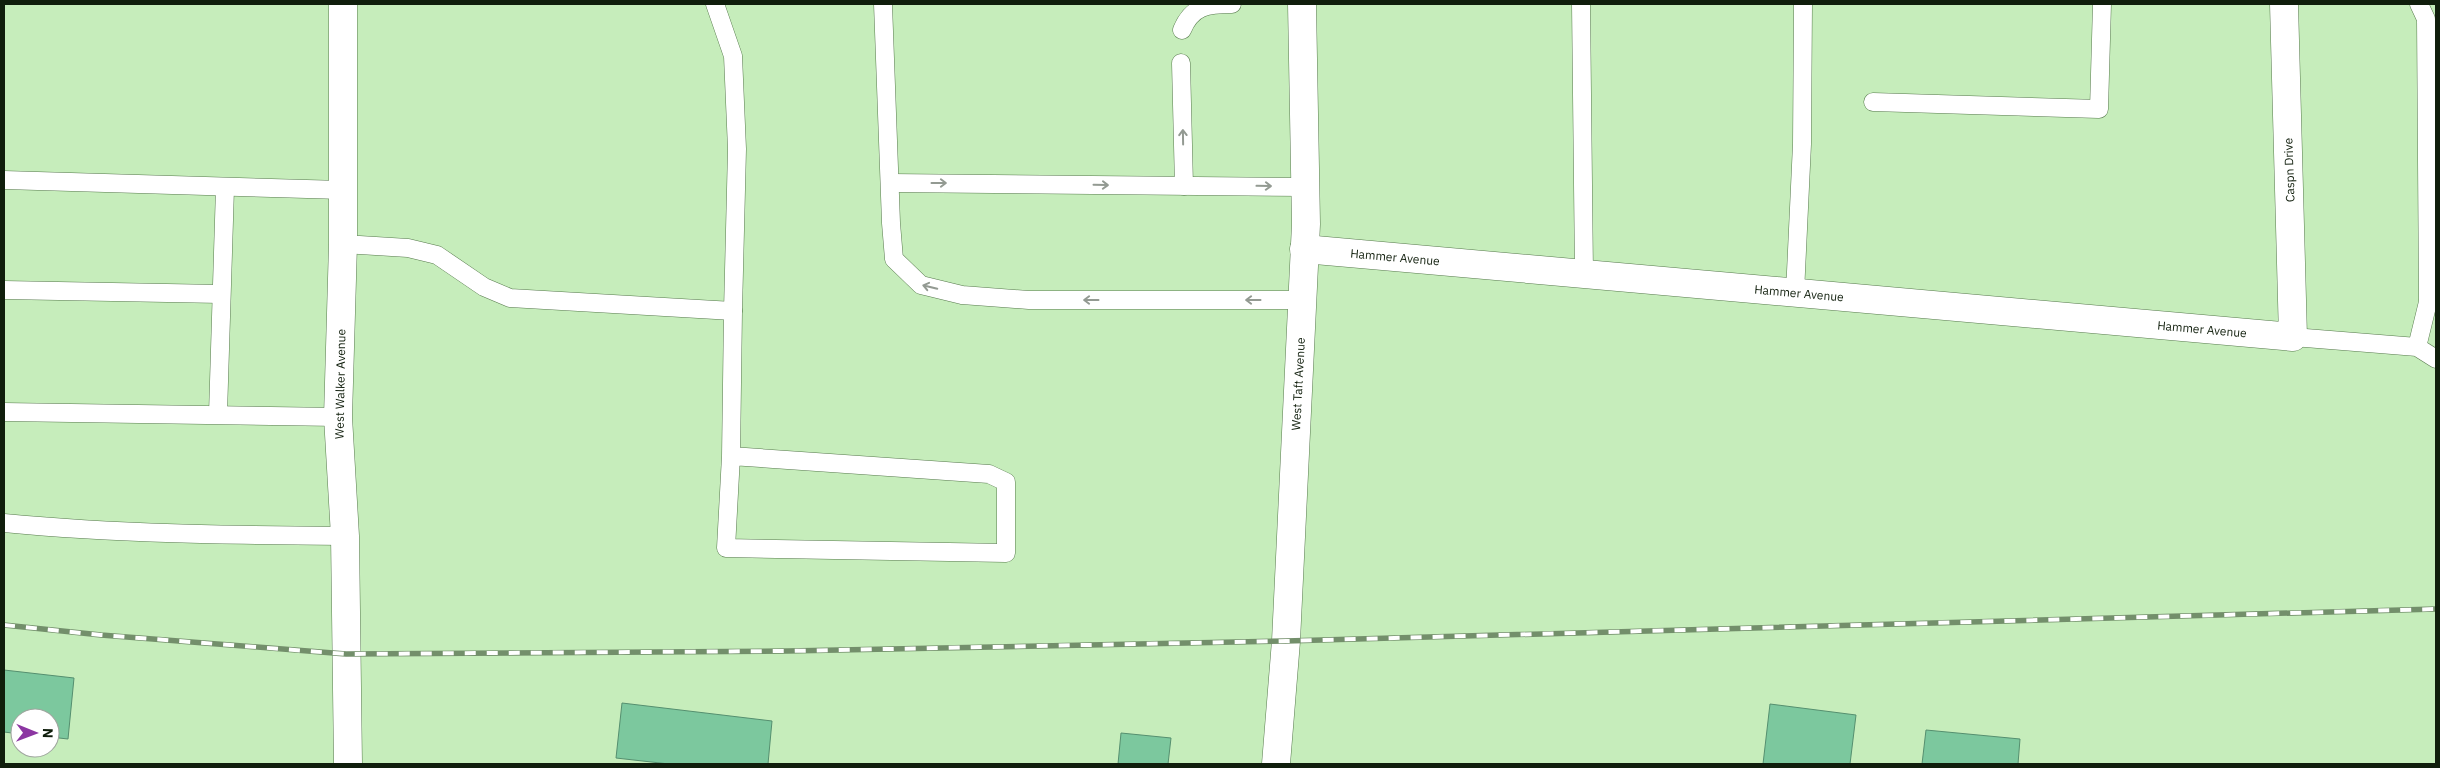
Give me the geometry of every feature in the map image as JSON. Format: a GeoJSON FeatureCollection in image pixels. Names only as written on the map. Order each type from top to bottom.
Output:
{"type":"FeatureCollection","features":[{"type":"Feature","properties":{"kind":"street","name":"West Walker Avenue"},"geometry":{"type":"LineString","coordinates":[[343,4],[343,244],[338,417],[345,536],[348,764]]}},
{"type":"Feature","properties":{"kind":"street","name":"West Taft Avenue"},"geometry":{"type":"LineString","coordinates":[[1276,764],[1286,641],[1304,250],[1305,187],[1302,4]]}},
{"type":"Feature","properties":{"kind":"street","name":"Caspn Drive"},"geometry":{"type":"LineString","coordinates":[[2284,4],[2294,337]]}},
{"type":"Feature","properties":{"kind":"street","name":"Hammer Avenue"},"geometry":{"type":"LineString","coordinates":[[1304,250],[2294,337]]}},
{"type":"Feature","properties":{"kind":"lane"},"geometry":{"type":"LineString","coordinates":[[715,4],[733,56],[737,149],[731,456],[726,548],[1006,553],[1006,482],[988,474],[731,456]]}},
{"type":"Feature","properties":{"kind":"lane"},"geometry":{"type":"LineString","coordinates":[[883,4],[894,259],[921,284],[962,295],[1029,300],[1302,300]]}},
{"type":"Feature","properties":{"kind":"lane"},"geometry":{"type":"LineString","coordinates":[[1182,30],[1187,18],[1198,9],[1214,4],[1232,4]]}},
{"type":"Feature","properties":{"kind":"lane"},"geometry":{"type":"LineString","coordinates":[[1581,4],[1584,274]]}},
{"type":"Feature","properties":{"kind":"lane"},"geometry":{"type":"LineString","coordinates":[[1794,293],[1802,144],[1803,4]]}},
{"type":"Feature","properties":{"kind":"lane"},"geometry":{"type":"LineString","coordinates":[[1873,102],[2099,109],[2102,4]]}},
{"type":"Feature","properties":{"kind":"lane"},"geometry":{"type":"LineString","coordinates":[[2416,347],[2428,302],[2426,19],[2419,4]]}},
{"type":"Feature","properties":{"kind":"lane"},"geometry":{"type":"LineString","coordinates":[[1181,63],[1184,186]]}},
{"type":"Feature","properties":{"kind":"lane"},"geometry":{"type":"LineString","coordinates":[[4,180],[342,190]]}},
{"type":"Feature","properties":{"kind":"lane"},"geometry":{"type":"LineString","coordinates":[[890,183],[1305,187]]}},
{"type":"Feature","properties":{"kind":"lane"},"geometry":{"type":"LineString","coordinates":[[218,414],[225,188]]}},
{"type":"Feature","properties":{"kind":"lane"},"geometry":{"type":"LineString","coordinates":[[343,244],[408,248],[437,255],[484,287],[510,298],[733,311]]}},
{"type":"Feature","properties":{"kind":"lane"},"geometry":{"type":"LineString","coordinates":[[4,290],[222,294]]}},
{"type":"Feature","properties":{"kind":"lane"},"geometry":{"type":"LineString","coordinates":[[2294,337],[2416,347],[2436,359]]}},
{"type":"Feature","properties":{"kind":"lane"},"geometry":{"type":"LineString","coordinates":[[4,412],[338,417]]}},
{"type":"Feature","properties":{"kind":"lane"},"geometry":{"type":"LineString","coordinates":[[4,523],[70,529],[345,536]]}},
{"type":"Feature","properties":{"kind":"building"},"geometry":{"type":"Polygon","coordinates":[[[4,670],[74,678],[68,739],[60,738],[60,708],[10,708],[10,733],[4,732],[4,670]]]}},
{"type":"Feature","properties":{"kind":"building"},"geometry":{"type":"Polygon","coordinates":[[[622,703],[772,721],[768,764],[669,764],[616,758],[622,703]]]}},
{"type":"Feature","properties":{"kind":"building"},"geometry":{"type":"Polygon","coordinates":[[[1770,704],[1856,715],[1850,764],[1763,764],[1770,704]]]}},
{"type":"Feature","properties":{"kind":"building"},"geometry":{"type":"Polygon","coordinates":[[[1926,730],[2020,739],[2018,764],[1922,764],[1926,730]]]}},
{"type":"Feature","properties":{"kind":"building"},"geometry":{"type":"Polygon","coordinates":[[[1121,733],[1171,738],[1168,764],[1118,764],[1121,733]]]}},
{"type":"Feature","properties":{"kind":"railway"},"geometry":{"type":"LineString","coordinates":[[4,625],[101,635],[346,654],[788,651],[1286,641],[2436,609]]}}]}
